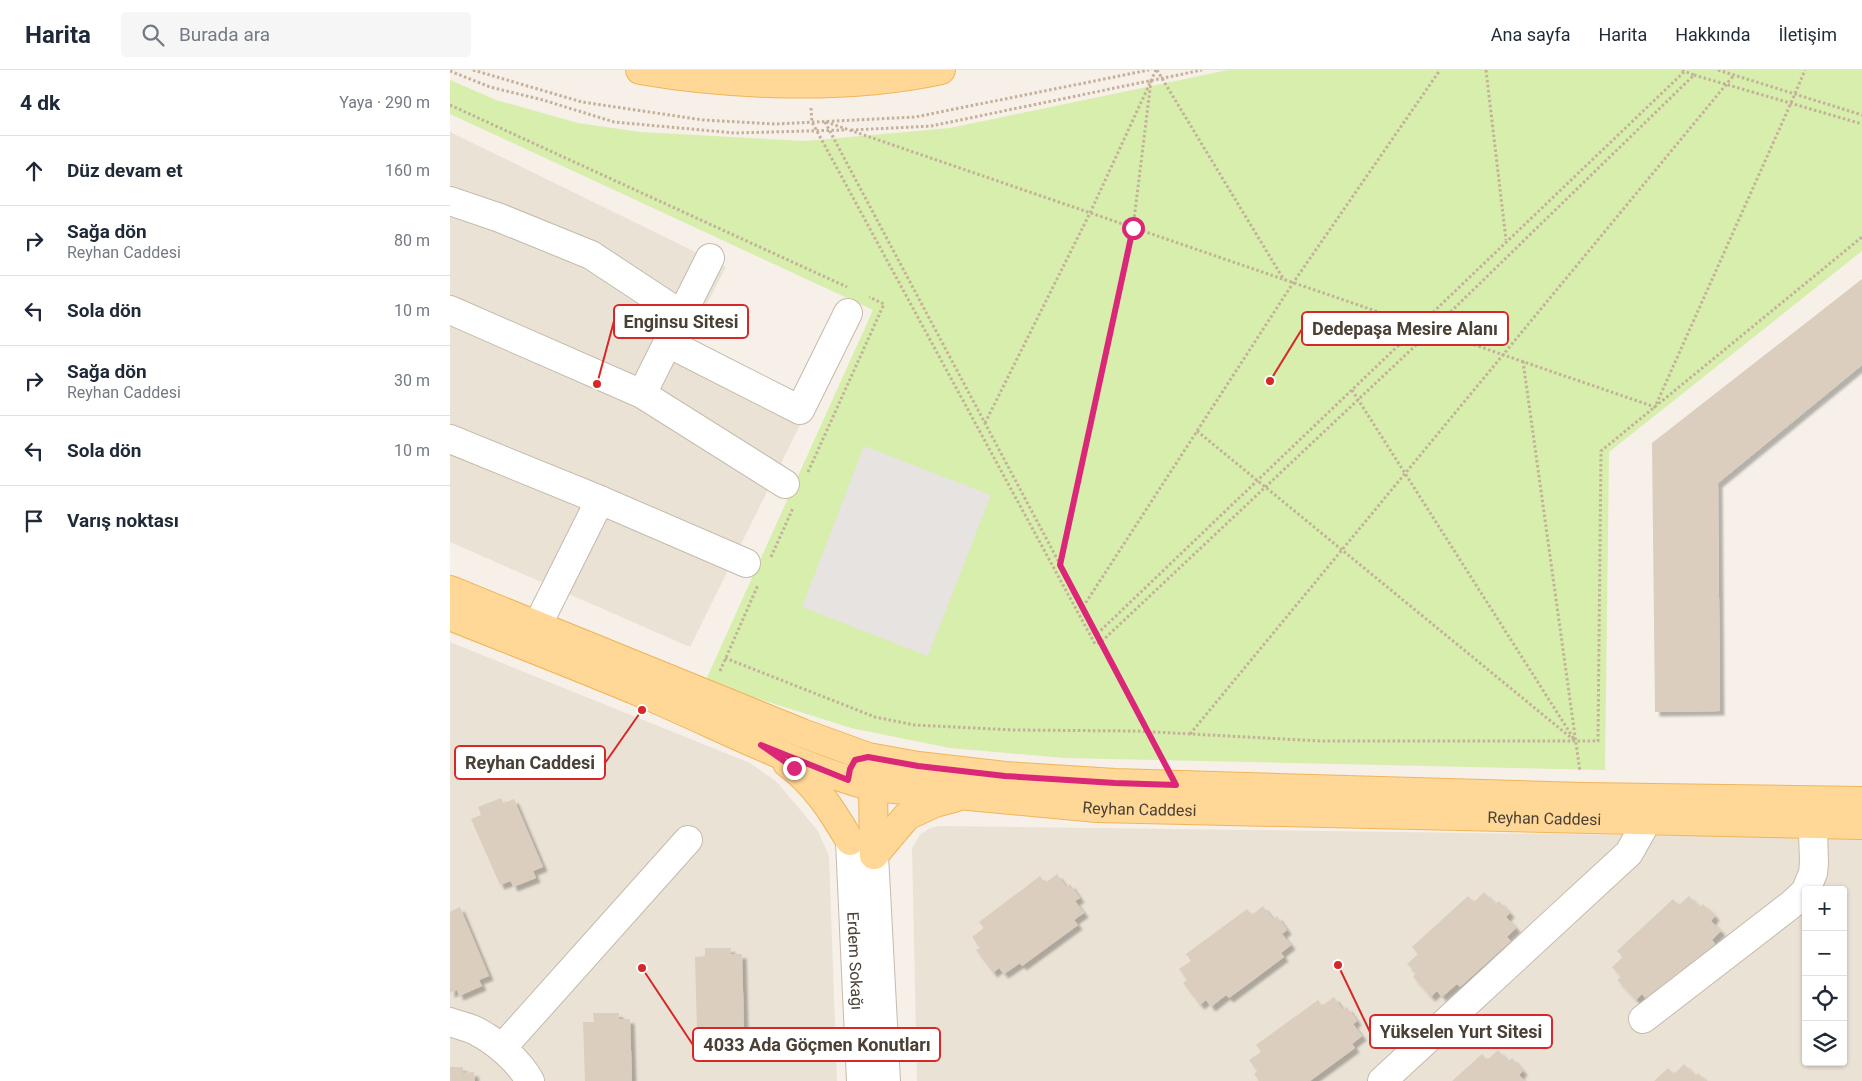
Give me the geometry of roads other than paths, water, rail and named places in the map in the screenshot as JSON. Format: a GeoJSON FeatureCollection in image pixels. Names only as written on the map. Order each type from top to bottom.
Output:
{"type":"FeatureCollection","features":[{"type":"Feature","properties":{"kind":"main road"},"geometry":{"type":"LineString","coordinates":[[640,70],[732,82],[808,83],[867,81],[941,70]]}},
{"type":"Feature","properties":{"kind":"main road","name":"Reyhan Caddesi"},"geometry":{"type":"LineString","coordinates":[[450,590],[802,733],[868,757],[918,766],[1005,776],[1115,783],[1584,797],[1651,810]]}},
{"type":"Feature","properties":{"kind":"main road","name":"Reyhan Caddesi"},"geometry":{"type":"LineString","coordinates":[[450,616],[644,694],[761,745],[861,784],[960,796],[1097,808],[1813,812],[1862,801]]}},
{"type":"Feature","properties":{"kind":"main road"},"geometry":{"type":"LineString","coordinates":[[761,745],[794,768],[811,784],[850,841]]}},
{"type":"Feature","properties":{"kind":"main road"},"geometry":{"type":"LineString","coordinates":[[868,757],[855,760],[850,769],[861,784],[874,855]]}},
{"type":"Feature","properties":{"kind":"main road"},"geometry":{"type":"LineString","coordinates":[[850,841],[861,784]]}},
{"type":"Feature","properties":{"kind":"main road"},"geometry":{"type":"LineString","coordinates":[[874,855],[908,816],[936,803],[960,796]]}},
{"type":"Feature","properties":{"kind":"main road","name":"Reyhan Caddesi"},"geometry":{"type":"LineString","coordinates":[[1813,812],[1862,825]]}},
{"type":"Feature","properties":{"kind":"street"},"geometry":{"type":"LineString","coordinates":[[450,201],[500,218],[591,255],[682,315]]}},
{"type":"Feature","properties":{"kind":"street"},"geometry":{"type":"LineString","coordinates":[[642,394],[710,258]]}},
{"type":"Feature","properties":{"kind":"street"},"geometry":{"type":"LineString","coordinates":[[450,310],[642,394],[785,484]]}},
{"type":"Feature","properties":{"kind":"street"},"geometry":{"type":"LineString","coordinates":[[668,343],[800,410],[848,313]]}},
{"type":"Feature","properties":{"kind":"street"},"geometry":{"type":"LineString","coordinates":[[450,439],[600,500],[746,563]]}},
{"type":"Feature","properties":{"kind":"street"},"geometry":{"type":"LineString","coordinates":[[537,626],[600,500]]}},
{"type":"Feature","properties":{"kind":"street"},"geometry":{"type":"LineString","coordinates":[[1382,1081],[1629,853],[1651,810]]}},
{"type":"Feature","properties":{"kind":"street"},"geometry":{"type":"LineString","coordinates":[[1808,886],[1814,863],[1813,812]]}},
{"type":"Feature","properties":{"kind":"street"},"geometry":{"type":"LineString","coordinates":[[502,1048],[688,840]]}},
{"type":"Feature","properties":{"kind":"street","name":"Erdem Sokağı"},"geometry":{"type":"LineString","coordinates":[[850,841],[862,1081]]}},
{"type":"Feature","properties":{"kind":"street","name":"Erdem Sokağı"},"geometry":{"type":"LineString","coordinates":[[874,855],[886,1081]]}},
{"type":"Feature","properties":{"kind":"street"},"geometry":{"type":"LineString","coordinates":[[1643,1019],[1792,904],[1802,894]]}},
{"type":"Feature","properties":{"kind":"street"},"geometry":{"type":"LineString","coordinates":[[450,1022],[476,1031],[502,1048],[526,1072],[530,1081]]}},
{"type":"Feature","properties":{"kind":"place","name":"Dedepaşa Mesire Alanı"},"geometry":{"type":"Point","coordinates":[1270,381]}},
{"type":"Feature","properties":{"kind":"place","name":"Enginsu Sitesi"},"geometry":{"type":"Point","coordinates":[597,384]}},
{"type":"Feature","properties":{"kind":"place","name":"Reyhan Caddesi"},"geometry":{"type":"Point","coordinates":[642,710]}},
{"type":"Feature","properties":{"kind":"place","name":"Yükselen Yurt Sitesi"},"geometry":{"type":"Point","coordinates":[1338,965]}},
{"type":"Feature","properties":{"kind":"place","name":"4033 Ada Göçmen Konutları"},"geometry":{"type":"Point","coordinates":[642,968]}}]}
